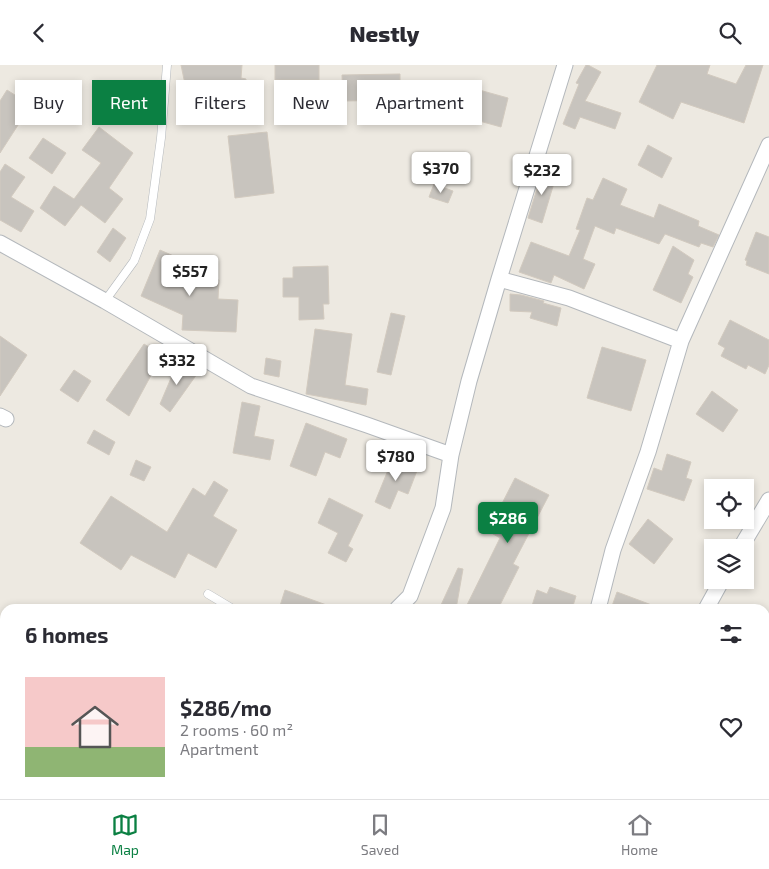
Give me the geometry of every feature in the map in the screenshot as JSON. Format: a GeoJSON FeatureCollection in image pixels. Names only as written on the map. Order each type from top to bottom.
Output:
{"type":"FeatureCollection","features":[{"type":"Feature","properties":{"kind":"street"},"geometry":{"type":"LineString","coordinates":[[402,604],[410,596],[443,508],[451,455],[469,381],[566,65]]}},
{"type":"Feature","properties":{"kind":"street"},"geometry":{"type":"LineString","coordinates":[[599,604],[614,550],[648,452],[681,341],[769,145]]}},
{"type":"Feature","properties":{"kind":"street"},"geometry":{"type":"LineString","coordinates":[[0,243],[105,301],[251,386],[451,455]]}},
{"type":"Feature","properties":{"kind":"street"},"geometry":{"type":"LineString","coordinates":[[499,279],[569,298],[681,341]]}},
{"type":"Feature","properties":{"kind":"street"},"geometry":{"type":"LineString","coordinates":[[746,539],[769,500]]}},
{"type":"Feature","properties":{"kind":"street"},"geometry":{"type":"LineString","coordinates":[[709,604],[717,589]]}},
{"type":"Feature","properties":{"kind":"lane"},"geometry":{"type":"LineString","coordinates":[[105,301],[134,261],[150,219],[161,139],[167,65]]}},
{"type":"Feature","properties":{"kind":"lane"},"geometry":{"type":"LineString","coordinates":[[208,595],[224,604]]}},
{"type":"Feature","properties":{"kind":"building"},"geometry":{"type":"Polygon","coordinates":[[[181,65],[242,65],[241,78],[246,79],[246,80],[184,80],[181,65]]]}},
{"type":"Feature","properties":{"kind":"building"},"geometry":{"type":"Polygon","coordinates":[[[275,65],[319,65],[319,80],[275,80],[275,65]]]}},
{"type":"Feature","properties":{"kind":"building"},"geometry":{"type":"Polygon","coordinates":[[[586,65],[601,72],[585,101],[621,113],[615,129],[580,117],[575,129],[563,124],[579,84],[576,83],[586,65]]]}},
{"type":"Feature","properties":{"kind":"building"},"geometry":{"type":"Polygon","coordinates":[[[657,65],[710,65],[707,74],[736,84],[746,65],[763,65],[744,123],[681,102],[673,119],[639,102],[657,65]]]}},
{"type":"Feature","properties":{"kind":"building"},"geometry":{"type":"Polygon","coordinates":[[[400,74],[400,80],[357,80],[357,101],[347,101],[347,80],[342,80],[342,75],[400,74]]]}},
{"type":"Feature","properties":{"kind":"building"},"geometry":{"type":"Polygon","coordinates":[[[7,90],[15,95],[15,125],[18,125],[0,153],[0,101],[7,90]]]}},
{"type":"Feature","properties":{"kind":"building"},"geometry":{"type":"Polygon","coordinates":[[[482,91],[508,98],[501,127],[482,122],[482,91]]]}},
{"type":"Feature","properties":{"kind":"building"},"geometry":{"type":"Polygon","coordinates":[[[99,127],[133,153],[109,188],[123,199],[105,223],[81,205],[65,226],[40,208],[54,186],[74,199],[101,163],[82,150],[99,127]]]}},
{"type":"Feature","properties":{"kind":"building"},"geometry":{"type":"Polygon","coordinates":[[[267,132],[274,193],[235,198],[228,136],[267,132]]]}},
{"type":"Feature","properties":{"kind":"building"},"geometry":{"type":"Polygon","coordinates":[[[43,138],[66,153],[52,174],[29,158],[43,138]]]}},
{"type":"Feature","properties":{"kind":"building"},"geometry":{"type":"Polygon","coordinates":[[[648,145],[672,158],[662,178],[638,165],[648,145]]]}},
{"type":"Feature","properties":{"kind":"building"},"geometry":{"type":"Polygon","coordinates":[[[5,164],[25,177],[11,197],[34,211],[21,232],[0,220],[0,172],[5,164]]]}},
{"type":"Feature","properties":{"kind":"building"},"geometry":{"type":"Polygon","coordinates":[[[543,169],[557,173],[542,223],[528,218],[543,169]]]}},
{"type":"Feature","properties":{"kind":"building"},"geometry":{"type":"Polygon","coordinates":[[[603,178],[627,189],[620,205],[654,218],[659,204],[699,221],[698,226],[719,235],[713,247],[701,243],[699,247],[665,234],[659,244],[616,228],[614,234],[595,226],[583,259],[595,264],[584,289],[554,275],[551,283],[519,272],[531,242],[569,256],[580,230],[576,229],[587,198],[593,200],[603,178]]]}},
{"type":"Feature","properties":{"kind":"building"},"geometry":{"type":"Polygon","coordinates":[[[434,184],[453,191],[448,203],[429,197],[434,184]]]}},
{"type":"Feature","properties":{"kind":"building"},"geometry":{"type":"Polygon","coordinates":[[[113,228],[126,238],[110,262],[97,252],[113,228]]]}},
{"type":"Feature","properties":{"kind":"building"},"geometry":{"type":"Polygon","coordinates":[[[756,232],[769,237],[769,274],[746,265],[747,261],[745,260],[756,232]]]}},
{"type":"Feature","properties":{"kind":"building"},"geometry":{"type":"Polygon","coordinates":[[[673,246],[694,260],[688,274],[693,277],[681,303],[653,290],[673,246]]]}},
{"type":"Feature","properties":{"kind":"building"},"geometry":{"type":"Polygon","coordinates":[[[160,250],[185,261],[177,278],[219,280],[218,299],[238,300],[236,332],[182,330],[183,315],[141,296],[160,250]]]}},
{"type":"Feature","properties":{"kind":"building"},"geometry":{"type":"Polygon","coordinates":[[[328,266],[329,304],[323,304],[324,319],[299,320],[299,297],[283,297],[283,278],[293,278],[293,267],[328,266]]]}},
{"type":"Feature","properties":{"kind":"building"},"geometry":{"type":"Polygon","coordinates":[[[510,294],[544,301],[543,303],[561,308],[557,326],[530,318],[532,312],[510,311],[510,294]]]}},
{"type":"Feature","properties":{"kind":"building"},"geometry":{"type":"Polygon","coordinates":[[[391,313],[405,316],[391,375],[377,372],[391,313]]]}},
{"type":"Feature","properties":{"kind":"building"},"geometry":{"type":"Polygon","coordinates":[[[730,320],[769,340],[769,365],[765,374],[748,365],[746,369],[721,356],[725,348],[718,344],[730,320]]]}},
{"type":"Feature","properties":{"kind":"building"},"geometry":{"type":"Polygon","coordinates":[[[315,329],[352,334],[345,385],[368,389],[366,405],[306,394],[315,329]]]}},
{"type":"Feature","properties":{"kind":"building"},"geometry":{"type":"Polygon","coordinates":[[[0,336],[27,355],[0,396],[0,336]]]}},
{"type":"Feature","properties":{"kind":"building"},"geometry":{"type":"Polygon","coordinates":[[[144,344],[162,355],[129,416],[106,400],[144,344]]]}},
{"type":"Feature","properties":{"kind":"building"},"geometry":{"type":"Polygon","coordinates":[[[602,347],[646,360],[631,411],[587,398],[602,347]]]}},
{"type":"Feature","properties":{"kind":"building"},"geometry":{"type":"Polygon","coordinates":[[[266,358],[281,361],[279,377],[264,374],[266,358]]]}},
{"type":"Feature","properties":{"kind":"building"},"geometry":{"type":"Polygon","coordinates":[[[177,364],[184,368],[186,365],[197,374],[170,412],[160,404],[177,364]]]}},
{"type":"Feature","properties":{"kind":"building"},"geometry":{"type":"Polygon","coordinates":[[[74,370],[91,381],[78,402],[60,390],[74,370]]]}},
{"type":"Feature","properties":{"kind":"building"},"geometry":{"type":"Polygon","coordinates":[[[712,391],[738,410],[723,432],[696,414],[712,391]]]}},
{"type":"Feature","properties":{"kind":"building"},"geometry":{"type":"Polygon","coordinates":[[[242,402],[260,406],[254,436],[274,440],[270,460],[233,453],[242,402]]]}},
{"type":"Feature","properties":{"kind":"building"},"geometry":{"type":"Polygon","coordinates":[[[306,423],[347,439],[340,458],[325,452],[316,476],[290,466],[306,423]]]}},
{"type":"Feature","properties":{"kind":"building"},"geometry":{"type":"Polygon","coordinates":[[[94,430],[115,442],[109,455],[87,443],[94,430]]]}},
{"type":"Feature","properties":{"kind":"building"},"geometry":{"type":"Polygon","coordinates":[[[667,454],[691,462],[686,478],[692,480],[684,501],[647,489],[654,468],[662,471],[667,454]]]}},
{"type":"Feature","properties":{"kind":"building"},"geometry":{"type":"Polygon","coordinates":[[[393,458],[418,468],[408,494],[398,490],[390,509],[375,502],[393,458]]]}},
{"type":"Feature","properties":{"kind":"building"},"geometry":{"type":"Polygon","coordinates":[[[136,460],[151,467],[144,481],[130,475],[136,460]]]}},
{"type":"Feature","properties":{"kind":"building"},"geometry":{"type":"Polygon","coordinates":[[[515,478],[549,495],[513,564],[519,567],[500,604],[467,604],[500,538],[488,531],[515,478]]]}},
{"type":"Feature","properties":{"kind":"building"},"geometry":{"type":"Polygon","coordinates":[[[214,481],[228,490],[213,516],[237,530],[216,568],[188,553],[175,578],[131,555],[121,570],[80,543],[111,496],[167,532],[193,488],[205,496],[214,481]]]}},
{"type":"Feature","properties":{"kind":"building"},"geometry":{"type":"Polygon","coordinates":[[[329,498],[363,515],[348,546],[353,549],[346,562],[328,553],[338,533],[318,523],[329,498]]]}},
{"type":"Feature","properties":{"kind":"building"},"geometry":{"type":"Polygon","coordinates":[[[648,519],[673,539],[654,564],[629,544],[648,519]]]}},
{"type":"Feature","properties":{"kind":"building"},"geometry":{"type":"Polygon","coordinates":[[[458,568],[463,569],[457,604],[441,604],[458,568]]]}},
{"type":"Feature","properties":{"kind":"building"},"geometry":{"type":"Polygon","coordinates":[[[550,587],[576,596],[574,604],[533,604],[537,590],[547,594],[550,587]]]}},
{"type":"Feature","properties":{"kind":"building"},"geometry":{"type":"Polygon","coordinates":[[[285,590],[324,604],[281,604],[285,590]]]}},
{"type":"Feature","properties":{"kind":"building"},"geometry":{"type":"Polygon","coordinates":[[[617,592],[649,604],[613,604],[617,592]]]}}]}
